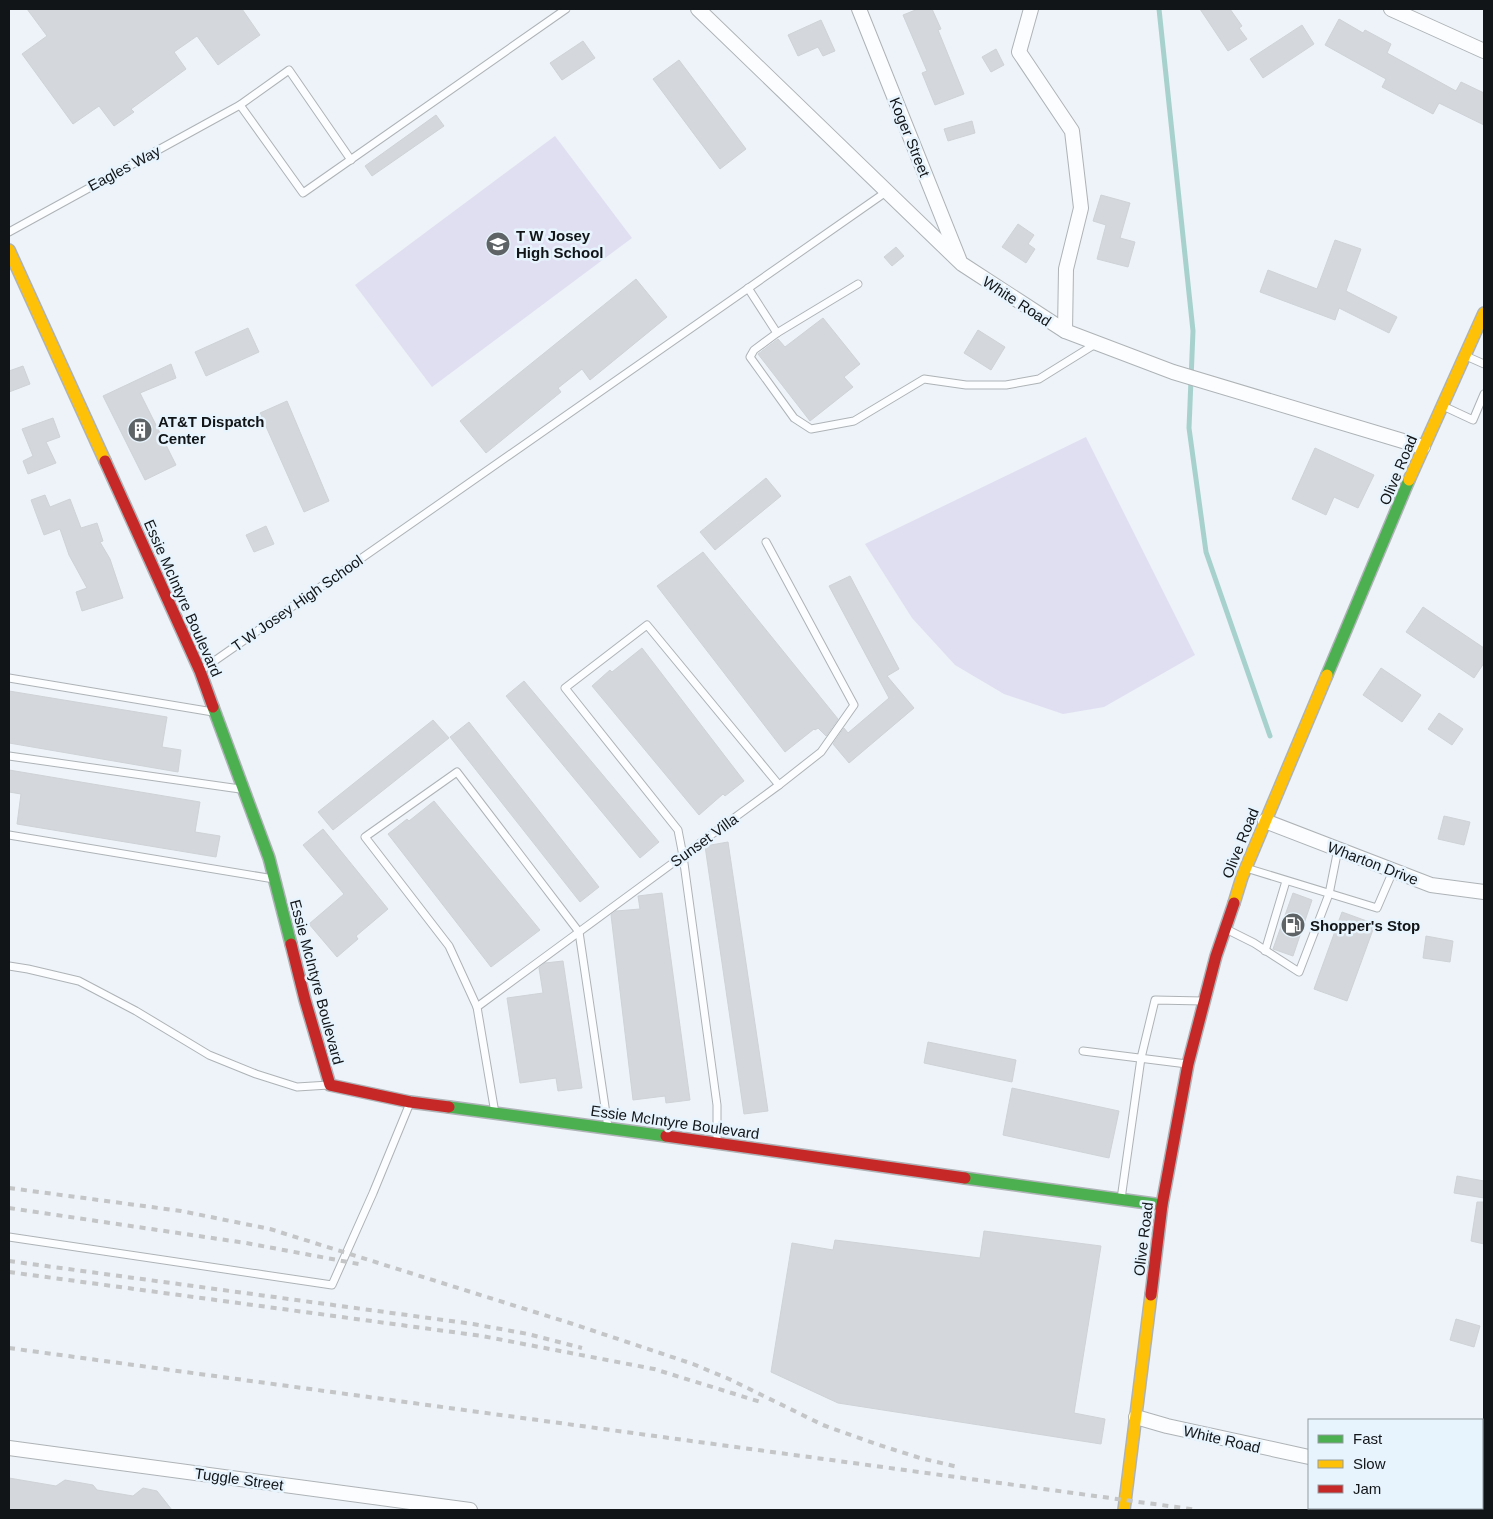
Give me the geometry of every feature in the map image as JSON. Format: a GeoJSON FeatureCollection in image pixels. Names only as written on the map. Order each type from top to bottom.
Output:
{"type":"FeatureCollection","features":[{"type":"Feature","properties":{"kind":"street","name":"White Road"},"geometry":{"type":"LineString","coordinates":[[698,9],[962,264],[1065,332],[1191,377],[1423,447]]}},
{"type":"Feature","properties":{"kind":"street","name":"Koger Street"},"geometry":{"type":"LineString","coordinates":[[859,9],[962,264]]}},
{"type":"Feature","properties":{"kind":"street"},"geometry":{"type":"LineString","coordinates":[[1031,9],[1019,52],[1072,131],[1078,179],[1081,208],[1066,268],[1065,332]]}},
{"type":"Feature","properties":{"kind":"street"},"geometry":{"type":"LineString","coordinates":[[1392,9],[1484,51]]}},
{"type":"Feature","properties":{"kind":"street","name":"Essie McIntyre Boulevard"},"geometry":{"type":"LineString","coordinates":[[9,250],[200,671],[269,858],[305,1000],[330,1085],[410,1102],[1162,1204]]}},
{"type":"Feature","properties":{"kind":"street","name":"Olive Road"},"geometry":{"type":"LineString","coordinates":[[1124,1510],[1162,1204],[1188,1064],[1225,928],[1265,821],[1423,447],[1484,313]]}},
{"type":"Feature","properties":{"kind":"street","name":"Wharton Drive"},"geometry":{"type":"LineString","coordinates":[[1265,821],[1431,885],[1484,892]]}},
{"type":"Feature","properties":{"kind":"street","name":"White Road"},"geometry":{"type":"LineString","coordinates":[[1136,1417],[1308,1457]]}},
{"type":"Feature","properties":{"kind":"street","name":"Tuggle Street"},"geometry":{"type":"LineString","coordinates":[[9,1448],[430,1508],[470,1510]]}},
{"type":"Feature","properties":{"kind":"lane"},"geometry":{"type":"LineString","coordinates":[[240,105],[304,192],[566,9]]}},
{"type":"Feature","properties":{"kind":"lane","name":"Eagles Way"},"geometry":{"type":"LineString","coordinates":[[9,232],[240,105],[289,70],[350,160]]}},
{"type":"Feature","properties":{"kind":"lane","name":"T W Josey High School"},"geometry":{"type":"LineString","coordinates":[[200,671],[886,192]]}},
{"type":"Feature","properties":{"kind":"lane"},"geometry":{"type":"LineString","coordinates":[[858,284],[777,333],[754,350],[750,357],[794,418],[811,429],[854,421],[924,379],[974,385],[1006,385],[1039,379],[1097,343]]}},
{"type":"Feature","properties":{"kind":"lane"},"geometry":{"type":"LineString","coordinates":[[748,288],[777,333]]}},
{"type":"Feature","properties":{"kind":"lane"},"geometry":{"type":"LineString","coordinates":[[1465,356],[1484,364]]}},
{"type":"Feature","properties":{"kind":"lane"},"geometry":{"type":"LineString","coordinates":[[1442,405],[1473,420],[1484,394]]}},
{"type":"Feature","properties":{"kind":"lane","name":"Sunset Villa"},"geometry":{"type":"LineString","coordinates":[[477,1007],[779,786],[821,752],[854,705],[766,542]]}},
{"type":"Feature","properties":{"kind":"lane"},"geometry":{"type":"LineString","coordinates":[[717,1143],[717,1105],[678,830],[564,688],[647,625],[779,786]]}},
{"type":"Feature","properties":{"kind":"lane"},"geometry":{"type":"LineString","coordinates":[[9,678],[215,712]]}},
{"type":"Feature","properties":{"kind":"lane"},"geometry":{"type":"LineString","coordinates":[[9,756],[243,789]]}},
{"type":"Feature","properties":{"kind":"lane"},"geometry":{"type":"LineString","coordinates":[[495,1113],[477,1007],[449,946],[365,837],[457,772],[579,932],[609,1128]]}},
{"type":"Feature","properties":{"kind":"lane"},"geometry":{"type":"LineString","coordinates":[[9,835],[274,879]]}},
{"type":"Feature","properties":{"kind":"lane"},"geometry":{"type":"LineString","coordinates":[[1225,928],[1299,972],[1329,894],[1338,849]]}},
{"type":"Feature","properties":{"kind":"lane"},"geometry":{"type":"LineString","coordinates":[[1246,868],[1377,908],[1393,871]]}},
{"type":"Feature","properties":{"kind":"lane"},"geometry":{"type":"LineString","coordinates":[[1265,951],[1286,881]]}},
{"type":"Feature","properties":{"kind":"lane"},"geometry":{"type":"LineString","coordinates":[[9,966],[79,981],[136,1011],[209,1055],[256,1074],[297,1086],[330,1085]]}},
{"type":"Feature","properties":{"kind":"lane"},"geometry":{"type":"LineString","coordinates":[[1121,1199],[1141,1058],[1156,1000],[1204,1001]]}},
{"type":"Feature","properties":{"kind":"lane"},"geometry":{"type":"LineString","coordinates":[[1083,1051],[1188,1064]]}},
{"type":"Feature","properties":{"kind":"lane"},"geometry":{"type":"LineString","coordinates":[[9,1238],[332,1285],[373,1193],[410,1102]]}},
{"type":"Feature","properties":{"kind":"shaded area"},"geometry":{"type":"Polygon","coordinates":[[[555,136],[632,238],[432,387],[355,285],[555,136]]]}},
{"type":"Feature","properties":{"kind":"shaded area"},"geometry":{"type":"Polygon","coordinates":[[[1086,437],[1195,655],[1104,707],[1063,714],[1004,694],[955,665],[912,618],[865,544],[1086,437]]]}},
{"type":"Feature","properties":{"kind":"building"},"geometry":{"type":"Polygon","coordinates":[[[27,9],[242,9],[260,35],[218,65],[197,36],[174,52],[186,69],[131,109],[134,112],[114,126],[99,106],[73,124],[22,54],[47,36],[27,9]]]}},
{"type":"Feature","properties":{"kind":"building"},"geometry":{"type":"Polygon","coordinates":[[[918,9],[932,9],[941,29],[938,30],[964,94],[935,105],[922,73],[927,71],[903,15],[918,9]]]}},
{"type":"Feature","properties":{"kind":"building"},"geometry":{"type":"Polygon","coordinates":[[[1200,9],[1230,9],[1242,26],[1239,28],[1247,39],[1228,51],[1200,9]]]}},
{"type":"Feature","properties":{"kind":"building"},"geometry":{"type":"Polygon","coordinates":[[[1339,19],[1363,33],[1365,30],[1391,44],[1387,53],[1456,91],[1461,82],[1484,93],[1484,125],[1439,103],[1433,114],[1382,87],[1386,79],[1325,45],[1339,19]]]}},
{"type":"Feature","properties":{"kind":"building"},"geometry":{"type":"Polygon","coordinates":[[[821,20],[835,51],[823,56],[818,47],[798,56],[788,35],[821,20]]]}},
{"type":"Feature","properties":{"kind":"building"},"geometry":{"type":"Polygon","coordinates":[[[1302,25],[1314,44],[1263,78],[1250,59],[1302,25]]]}},
{"type":"Feature","properties":{"kind":"building"},"geometry":{"type":"Polygon","coordinates":[[[583,41],[595,58],[562,80],[550,63],[583,41]]]}},
{"type":"Feature","properties":{"kind":"building"},"geometry":{"type":"Polygon","coordinates":[[[996,49],[1004,65],[991,72],[982,57],[996,49]]]}},
{"type":"Feature","properties":{"kind":"building"},"geometry":{"type":"Polygon","coordinates":[[[679,60],[746,149],[720,169],[653,79],[679,60]]]}},
{"type":"Feature","properties":{"kind":"building"},"geometry":{"type":"Polygon","coordinates":[[[436,115],[444,126],[372,176],[365,166],[436,115]]]}},
{"type":"Feature","properties":{"kind":"building"},"geometry":{"type":"Polygon","coordinates":[[[972,121],[975,133],[948,141],[944,129],[972,121]]]}},
{"type":"Feature","properties":{"kind":"building"},"geometry":{"type":"Polygon","coordinates":[[[1101,195],[1130,203],[1120,238],[1135,242],[1128,267],[1097,259],[1106,225],[1093,221],[1101,195]]]}},
{"type":"Feature","properties":{"kind":"building"},"geometry":{"type":"Polygon","coordinates":[[[1018,224],[1034,235],[1028,244],[1035,249],[1026,263],[1002,247],[1018,224]]]}},
{"type":"Feature","properties":{"kind":"building"},"geometry":{"type":"Polygon","coordinates":[[[1335,240],[1361,249],[1346,291],[1397,317],[1389,333],[1339,308],[1335,320],[1260,292],[1268,270],[1317,289],[1335,240]]]}},
{"type":"Feature","properties":{"kind":"building"},"geometry":{"type":"Polygon","coordinates":[[[896,247],[904,256],[892,266],[884,257],[896,247]]]}},
{"type":"Feature","properties":{"kind":"building"},"geometry":{"type":"Polygon","coordinates":[[[636,279],[667,317],[590,380],[582,369],[558,388],[561,392],[486,453],[460,421],[636,279]]]}},
{"type":"Feature","properties":{"kind":"building"},"geometry":{"type":"Polygon","coordinates":[[[823,318],[860,364],[844,377],[853,387],[810,421],[758,354],[778,339],[785,347],[823,318]]]}},
{"type":"Feature","properties":{"kind":"building"},"geometry":{"type":"Polygon","coordinates":[[[248,328],[259,352],[206,376],[195,352],[248,328]]]}},
{"type":"Feature","properties":{"kind":"building"},"geometry":{"type":"Polygon","coordinates":[[[978,330],[1005,347],[991,370],[964,353],[978,330]]]}},
{"type":"Feature","properties":{"kind":"building","name":"AT&T Dispatch Center"},"geometry":{"type":"Polygon","coordinates":[[[171,364],[176,378],[140,393],[176,465],[145,480],[103,396],[171,364]]]}},
{"type":"Feature","properties":{"kind":"building"},"geometry":{"type":"Polygon","coordinates":[[[23,366],[30,384],[9,392],[9,371],[23,366]]]}},
{"type":"Feature","properties":{"kind":"building"},"geometry":{"type":"Polygon","coordinates":[[[287,401],[329,501],[304,512],[260,413],[287,401]]]}},
{"type":"Feature","properties":{"kind":"building"},"geometry":{"type":"Polygon","coordinates":[[[53,418],[60,437],[46,442],[56,463],[28,474],[23,461],[33,456],[22,429],[53,418]]]}},
{"type":"Feature","properties":{"kind":"building"},"geometry":{"type":"Polygon","coordinates":[[[1315,448],[1374,475],[1358,508],[1334,497],[1326,515],[1292,499],[1315,448]]]}},
{"type":"Feature","properties":{"kind":"building"},"geometry":{"type":"Polygon","coordinates":[[[766,478],[781,496],[715,550],[700,532],[766,478]]]}},
{"type":"Feature","properties":{"kind":"building"},"geometry":{"type":"Polygon","coordinates":[[[45,495],[50,507],[70,499],[81,528],[97,523],[103,541],[100,542],[110,559],[123,598],[82,611],[76,592],[87,588],[69,555],[60,529],[44,535],[31,500],[45,495]]]}},
{"type":"Feature","properties":{"kind":"building"},"geometry":{"type":"Polygon","coordinates":[[[266,526],[274,544],[254,552],[246,535],[266,526]]]}},
{"type":"Feature","properties":{"kind":"building"},"geometry":{"type":"Polygon","coordinates":[[[703,552],[838,719],[826,736],[818,728],[814,729],[785,752],[657,586],[703,552]]]}},
{"type":"Feature","properties":{"kind":"building"},"geometry":{"type":"Polygon","coordinates":[[[850,576],[899,669],[887,676],[914,708],[849,763],[833,744],[844,728],[848,733],[889,698],[829,586],[850,576]]]}},
{"type":"Feature","properties":{"kind":"building"},"geometry":{"type":"Polygon","coordinates":[[[1423,607],[1484,648],[1484,663],[1474,678],[1406,632],[1423,607]]]}},
{"type":"Feature","properties":{"kind":"building"},"geometry":{"type":"Polygon","coordinates":[[[642,648],[744,781],[725,796],[723,794],[699,815],[592,686],[610,670],[612,672],[642,648]]]}},
{"type":"Feature","properties":{"kind":"building"},"geometry":{"type":"Polygon","coordinates":[[[1381,668],[1421,695],[1402,722],[1363,695],[1381,668]]]}},
{"type":"Feature","properties":{"kind":"building"},"geometry":{"type":"Polygon","coordinates":[[[524,681],[659,842],[640,858],[506,696],[524,681]]]}},
{"type":"Feature","properties":{"kind":"building"},"geometry":{"type":"Polygon","coordinates":[[[9,691],[167,717],[162,747],[181,750],[178,772],[9,743],[9,691]]]}},
{"type":"Feature","properties":{"kind":"building"},"geometry":{"type":"Polygon","coordinates":[[[1439,713],[1463,729],[1452,745],[1428,729],[1439,713]]]}},
{"type":"Feature","properties":{"kind":"building"},"geometry":{"type":"Polygon","coordinates":[[[433,720],[449,738],[333,830],[318,812],[433,720]]]}},
{"type":"Feature","properties":{"kind":"building"},"geometry":{"type":"Polygon","coordinates":[[[469,722],[599,887],[580,902],[450,737],[469,722]]]}},
{"type":"Feature","properties":{"kind":"building"},"geometry":{"type":"Polygon","coordinates":[[[9,770],[200,802],[195,832],[220,836],[216,857],[17,824],[21,794],[9,792],[9,770]]]}},
{"type":"Feature","properties":{"kind":"building"},"geometry":{"type":"Polygon","coordinates":[[[434,801],[540,930],[491,967],[388,834],[407,819],[409,821],[434,801]]]}},
{"type":"Feature","properties":{"kind":"building"},"geometry":{"type":"Polygon","coordinates":[[[1444,816],[1470,822],[1464,845],[1438,839],[1444,816]]]}},
{"type":"Feature","properties":{"kind":"building"},"geometry":{"type":"Polygon","coordinates":[[[323,829],[388,909],[356,936],[358,939],[337,957],[309,924],[344,894],[303,845],[323,829]]]}},
{"type":"Feature","properties":{"kind":"building"},"geometry":{"type":"Polygon","coordinates":[[[728,842],[768,1111],[744,1114],[705,846],[728,842]]]}},
{"type":"Feature","properties":{"kind":"building"},"geometry":{"type":"Polygon","coordinates":[[[662,893],[690,1100],[666,1103],[665,1096],[633,1100],[611,915],[616,911],[640,909],[638,896],[662,893]]]}},
{"type":"Feature","properties":{"kind":"building","name":"Shopper's Stop"},"geometry":{"type":"Polygon","coordinates":[[[1293,893],[1312,900],[1293,956],[1273,949],[1293,893]]]}},
{"type":"Feature","properties":{"kind":"building"},"geometry":{"type":"Polygon","coordinates":[[[1342,912],[1375,924],[1347,1001],[1314,989],[1342,912]]]}},
{"type":"Feature","properties":{"kind":"building"},"geometry":{"type":"Polygon","coordinates":[[[1426,936],[1453,941],[1450,962],[1423,958],[1426,936]]]}},
{"type":"Feature","properties":{"kind":"building"},"geometry":{"type":"Polygon","coordinates":[[[563,961],[582,1088],[558,1091],[556,1078],[520,1083],[507,998],[543,993],[539,968],[545,963],[563,961]]]}},
{"type":"Feature","properties":{"kind":"building"},"geometry":{"type":"Polygon","coordinates":[[[928,1042],[1016,1060],[1012,1082],[924,1063],[928,1042]]]}},
{"type":"Feature","properties":{"kind":"building"},"geometry":{"type":"Polygon","coordinates":[[[1012,1088],[1119,1111],[1109,1158],[1003,1135],[1012,1088]]]}},
{"type":"Feature","properties":{"kind":"building"},"geometry":{"type":"Polygon","coordinates":[[[1457,1176],[1484,1181],[1484,1198],[1454,1193],[1457,1176]]]}},
{"type":"Feature","properties":{"kind":"building"},"geometry":{"type":"Polygon","coordinates":[[[1477,1202],[1484,1202],[1484,1244],[1471,1241],[1477,1202]]]}},
{"type":"Feature","properties":{"kind":"building"},"geometry":{"type":"Polygon","coordinates":[[[984,1231],[1101,1246],[1074,1413],[1105,1419],[1101,1444],[838,1403],[771,1372],[792,1243],[833,1250],[835,1240],[980,1258],[984,1231]]]}},
{"type":"Feature","properties":{"kind":"building"},"geometry":{"type":"Polygon","coordinates":[[[1456,1319],[1480,1326],[1474,1347],[1450,1340],[1456,1319]]]}},
{"type":"Feature","properties":{"kind":"building"},"geometry":{"type":"Polygon","coordinates":[[[9,1478],[56,1486],[65,1480],[93,1485],[97,1490],[133,1496],[143,1488],[157,1491],[172,1510],[9,1510],[9,1478]]]}},
{"type":"Feature","properties":{"kind":"waterway"},"geometry":{"type":"LineString","coordinates":[[1159,9],[1193,331],[1189,428],[1206,552],[1270,736]]}},
{"type":"Feature","properties":{"kind":"railway"},"geometry":{"type":"LineString","coordinates":[[9,1188],[181,1211],[270,1229],[573,1324],[693,1364],[729,1379],[823,1425],[920,1458],[958,1467]]}},
{"type":"Feature","properties":{"kind":"railway"},"geometry":{"type":"LineString","coordinates":[[9,1208],[246,1243],[364,1265]]}},
{"type":"Feature","properties":{"kind":"railway"},"geometry":{"type":"LineString","coordinates":[[9,1261],[473,1324],[528,1334],[582,1348]]}},
{"type":"Feature","properties":{"kind":"railway"},"geometry":{"type":"LineString","coordinates":[[9,1272],[482,1336],[654,1369],[764,1403]]}},
{"type":"Feature","properties":{"kind":"railway"},"geometry":{"type":"LineString","coordinates":[[9,1348],[1198,1510]]}},
{"type":"Feature","properties":{"kind":"traffic: fast"},"geometry":{"type":"LineString","coordinates":[[1327,675],[1409,480]]}},
{"type":"Feature","properties":{"kind":"traffic: fast"},"geometry":{"type":"LineString","coordinates":[[213,707],[269,858],[291,944]]}},
{"type":"Feature","properties":{"kind":"traffic: fast"},"geometry":{"type":"LineString","coordinates":[[449,1107],[666,1136]]}},
{"type":"Feature","properties":{"kind":"traffic: fast"},"geometry":{"type":"LineString","coordinates":[[965,1178],[1162,1205]]}},
{"type":"Feature","properties":{"kind":"traffic: slow"},"geometry":{"type":"LineString","coordinates":[[9,250],[105,461]]}},
{"type":"Feature","properties":{"kind":"traffic: slow"},"geometry":{"type":"LineString","coordinates":[[1409,480],[1484,313]]}},
{"type":"Feature","properties":{"kind":"traffic: slow"},"geometry":{"type":"LineString","coordinates":[[1234,903],[1242,877],[1327,675]]}},
{"type":"Feature","properties":{"kind":"traffic: slow"},"geometry":{"type":"LineString","coordinates":[[1124,1510],[1151,1295]]}},
{"type":"Feature","properties":{"kind":"traffic: jam"},"geometry":{"type":"LineString","coordinates":[[105,461],[200,671],[213,707]]}},
{"type":"Feature","properties":{"kind":"traffic: jam"},"geometry":{"type":"LineString","coordinates":[[1151,1295],[1162,1205],[1188,1064],[1216,956],[1234,903]]}},
{"type":"Feature","properties":{"kind":"traffic: jam"},"geometry":{"type":"LineString","coordinates":[[291,944],[330,1085],[410,1102],[449,1107]]}},
{"type":"Feature","properties":{"kind":"traffic: jam"},"geometry":{"type":"LineString","coordinates":[[666,1136],[965,1178]]}},
{"type":"Feature","properties":{"kind":"place","name":"T W Josey High School"},"geometry":{"type":"Point","coordinates":[498,244]}},
{"type":"Feature","properties":{"kind":"place","name":"AT&T Dispatch Center"},"geometry":{"type":"Point","coordinates":[140,430]}},
{"type":"Feature","properties":{"kind":"place","name":"Shopper's Stop"},"geometry":{"type":"Point","coordinates":[1293,925]}}]}
